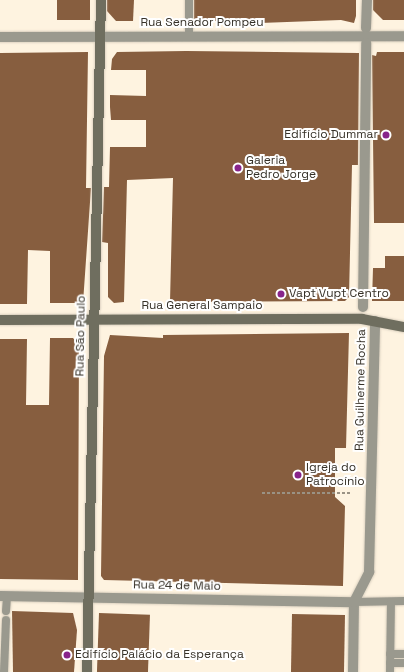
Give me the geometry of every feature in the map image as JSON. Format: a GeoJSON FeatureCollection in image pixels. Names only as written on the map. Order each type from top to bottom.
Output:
{"type":"FeatureCollection","features":[{"type":"Feature","properties":{"kind":"main road","name":"Rua São Paulo"},"geometry":{"type":"LineString","coordinates":[[87,672],[101,0]]}},
{"type":"Feature","properties":{"kind":"main road","name":"Rua General Sampaio"},"geometry":{"type":"LineString","coordinates":[[0,320],[375,321],[404,327]]}},
{"type":"Feature","properties":{"kind":"street"},"geometry":{"type":"LineString","coordinates":[[366,28],[367,0]]}},
{"type":"Feature","properties":{"kind":"street","name":"Rua Senador Pompeu"},"geometry":{"type":"LineString","coordinates":[[0,37],[404,36]]}},
{"type":"Feature","properties":{"kind":"street"},"geometry":{"type":"LineString","coordinates":[[362,307],[366,43]]}},
{"type":"Feature","properties":{"kind":"street","name":"Rua Guilherme Rocha"},"geometry":{"type":"LineString","coordinates":[[352,672],[354,602],[370,572],[375,321]]}},
{"type":"Feature","properties":{"kind":"street","name":"Rua 24 de Maio"},"geometry":{"type":"LineString","coordinates":[[3,596],[354,602]]}},
{"type":"Feature","properties":{"kind":"lane"},"geometry":{"type":"LineString","coordinates":[[189,0],[189,36]]}},
{"type":"Feature","properties":{"kind":"lane"},"geometry":{"type":"LineString","coordinates":[[3,596],[6,611]]}},
{"type":"Feature","properties":{"kind":"lane"},"geometry":{"type":"LineString","coordinates":[[354,602],[404,601]]}},
{"type":"Feature","properties":{"kind":"lane"},"geometry":{"type":"LineString","coordinates":[[390,672],[391,602]]}},
{"type":"Feature","properties":{"kind":"lane"},"geometry":{"type":"LineString","coordinates":[[4,672],[6,620]]}},
{"type":"Feature","properties":{"kind":"lane"},"geometry":{"type":"LineString","coordinates":[[390,654],[404,654]]}},
{"type":"Feature","properties":{"kind":"lane"},"geometry":{"type":"LineString","coordinates":[[390,663],[404,663]]}},
{"type":"Feature","properties":{"kind":"path"},"geometry":{"type":"LineString","coordinates":[[262,493],[351,493]]}},
{"type":"Feature","properties":{"kind":"building"},"geometry":{"type":"Polygon","coordinates":[[[57,0],[90,0],[90,20],[57,20],[57,0]]]}},
{"type":"Feature","properties":{"kind":"building"},"geometry":{"type":"Polygon","coordinates":[[[107,0],[134,0],[133,21],[116,21],[107,11],[107,0]]]}},
{"type":"Feature","properties":{"kind":"building"},"geometry":{"type":"Polygon","coordinates":[[[194,0],[356,0],[356,16],[354,23],[341,20],[260,23],[194,20],[194,0]]]}},
{"type":"Feature","properties":{"kind":"building"},"geometry":{"type":"Polygon","coordinates":[[[373,0],[404,0],[404,20],[383,20],[373,10],[373,0]]]}},
{"type":"Feature","properties":{"kind":"building"},"geometry":{"type":"Polygon","coordinates":[[[186,51],[359,53],[358,165],[352,165],[349,297],[345,301],[170,302],[173,178],[127,180],[124,302],[114,303],[108,297],[108,243],[102,242],[104,187],[109,187],[110,147],[146,147],[146,120],[111,120],[110,95],[146,96],[146,70],[111,70],[112,59],[117,52],[186,51]]]}},
{"type":"Feature","properties":{"kind":"building"},"geometry":{"type":"Polygon","coordinates":[[[88,52],[86,188],[91,188],[83,303],[50,303],[50,251],[28,250],[27,304],[0,304],[0,53],[88,52]]]}},
{"type":"Feature","properties":{"kind":"building"},"geometry":{"type":"Polygon","coordinates":[[[377,52],[404,52],[404,223],[374,223],[372,55],[376,56],[377,52]]]}},
{"type":"Feature","properties":{"kind":"building"},"geometry":{"type":"Polygon","coordinates":[[[385,256],[404,256],[404,301],[372,301],[373,268],[385,268],[385,256]]]}},
{"type":"Feature","properties":{"kind":"building"},"geometry":{"type":"Polygon","coordinates":[[[349,333],[346,448],[335,448],[335,497],[345,506],[343,586],[104,580],[101,576],[104,356],[110,335],[163,338],[163,335],[349,333]]]}},
{"type":"Feature","properties":{"kind":"building"},"geometry":{"type":"Polygon","coordinates":[[[50,338],[73,338],[79,345],[78,580],[0,579],[0,339],[27,339],[26,405],[49,405],[50,338]]]}},
{"type":"Feature","properties":{"kind":"building"},"geometry":{"type":"Polygon","coordinates":[[[12,611],[73,613],[77,630],[74,672],[13,672],[12,611]]]}},
{"type":"Feature","properties":{"kind":"building"},"geometry":{"type":"Polygon","coordinates":[[[99,613],[150,615],[148,672],[97,672],[99,613]]]}},
{"type":"Feature","properties":{"kind":"building"},"geometry":{"type":"Polygon","coordinates":[[[292,614],[345,615],[344,672],[291,672],[292,614]]]}},
{"type":"Feature","properties":{"kind":"place","name":"Edifício Dummar"},"geometry":{"type":"Point","coordinates":[386,135]}},
{"type":"Feature","properties":{"kind":"place","name":"Galeria Pedro Jorge"},"geometry":{"type":"Point","coordinates":[238,168]}},
{"type":"Feature","properties":{"kind":"place","name":"Vapt Vupt Centro"},"geometry":{"type":"Point","coordinates":[281,294]}},
{"type":"Feature","properties":{"kind":"place","name":"Igreja do Patrocínio"},"geometry":{"type":"Point","coordinates":[298,475]}},
{"type":"Feature","properties":{"kind":"place","name":"Edifício Palácio da Esperança"},"geometry":{"type":"Point","coordinates":[67,655]}}]}
